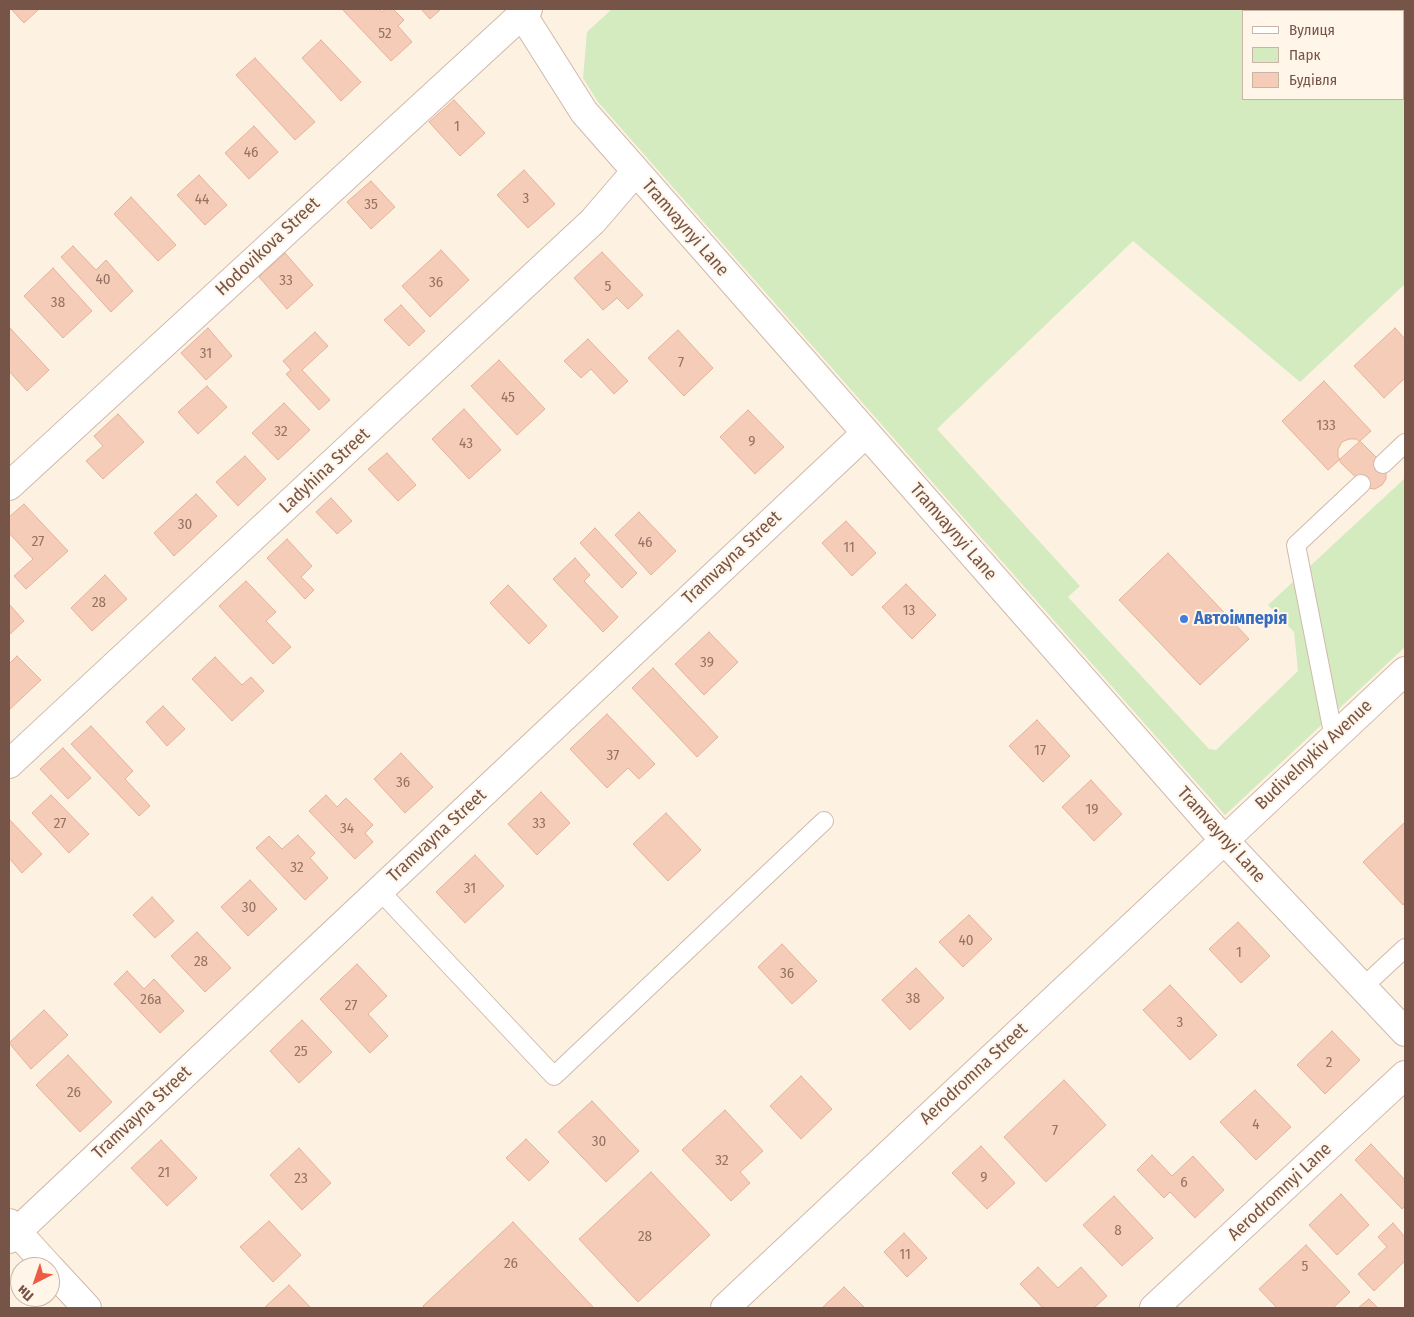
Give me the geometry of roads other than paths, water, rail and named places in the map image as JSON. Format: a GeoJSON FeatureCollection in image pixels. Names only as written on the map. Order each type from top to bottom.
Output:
{"type":"FeatureCollection","features":[{"type":"Feature","properties":{"kind":"street","name":"Tramvaynyi Lane"},"geometry":{"type":"LineString","coordinates":[[525,12],[584,112],[1224,840],[1405,1032]]}},
{"type":"Feature","properties":{"kind":"street","name":"Hodovikova Street"},"geometry":{"type":"LineString","coordinates":[[9,486],[525,12]]}},
{"type":"Feature","properties":{"kind":"street","name":"Ladyhina Street"},"geometry":{"type":"LineString","coordinates":[[9,764],[593,222],[636,171]]}},
{"type":"Feature","properties":{"kind":"street","name":"Tramvayna Street"},"geometry":{"type":"LineString","coordinates":[[11,1231],[379,890],[866,433]]}},
{"type":"Feature","properties":{"kind":"street","name":"Budivelnykiv Avenue"},"geometry":{"type":"LineString","coordinates":[[1224,840],[1405,671]]}},
{"type":"Feature","properties":{"kind":"street","name":"Aerodromna Street"},"geometry":{"type":"LineString","coordinates":[[725,1308],[1224,840]]}},
{"type":"Feature","properties":{"kind":"street","name":"Aerodromnyi Lane"},"geometry":{"type":"LineString","coordinates":[[1154,1308],[1405,1076]]}},
{"type":"Feature","properties":{"kind":"street"},"geometry":{"type":"LineString","coordinates":[[11,1231],[39,1257]]}},
{"type":"Feature","properties":{"kind":"street"},"geometry":{"type":"LineString","coordinates":[[60,1278],[87,1308]]}},
{"type":"Feature","properties":{"kind":"lane"},"geometry":{"type":"LineString","coordinates":[[1383,464],[1405,443]]}},
{"type":"Feature","properties":{"kind":"lane"},"geometry":{"type":"LineString","coordinates":[[1334,738],[1296,545],[1361,484]]}},
{"type":"Feature","properties":{"kind":"lane"},"geometry":{"type":"LineString","coordinates":[[379,890],[554,1076],[824,821]]}},
{"type":"Feature","properties":{"kind":"lane"},"geometry":{"type":"LineString","coordinates":[[1363,987],[1405,948]]}},
{"type":"Feature","properties":{"kind":"place","name":"Автоімперія"},"geometry":{"type":"Point","coordinates":[1184,619]}}]}
